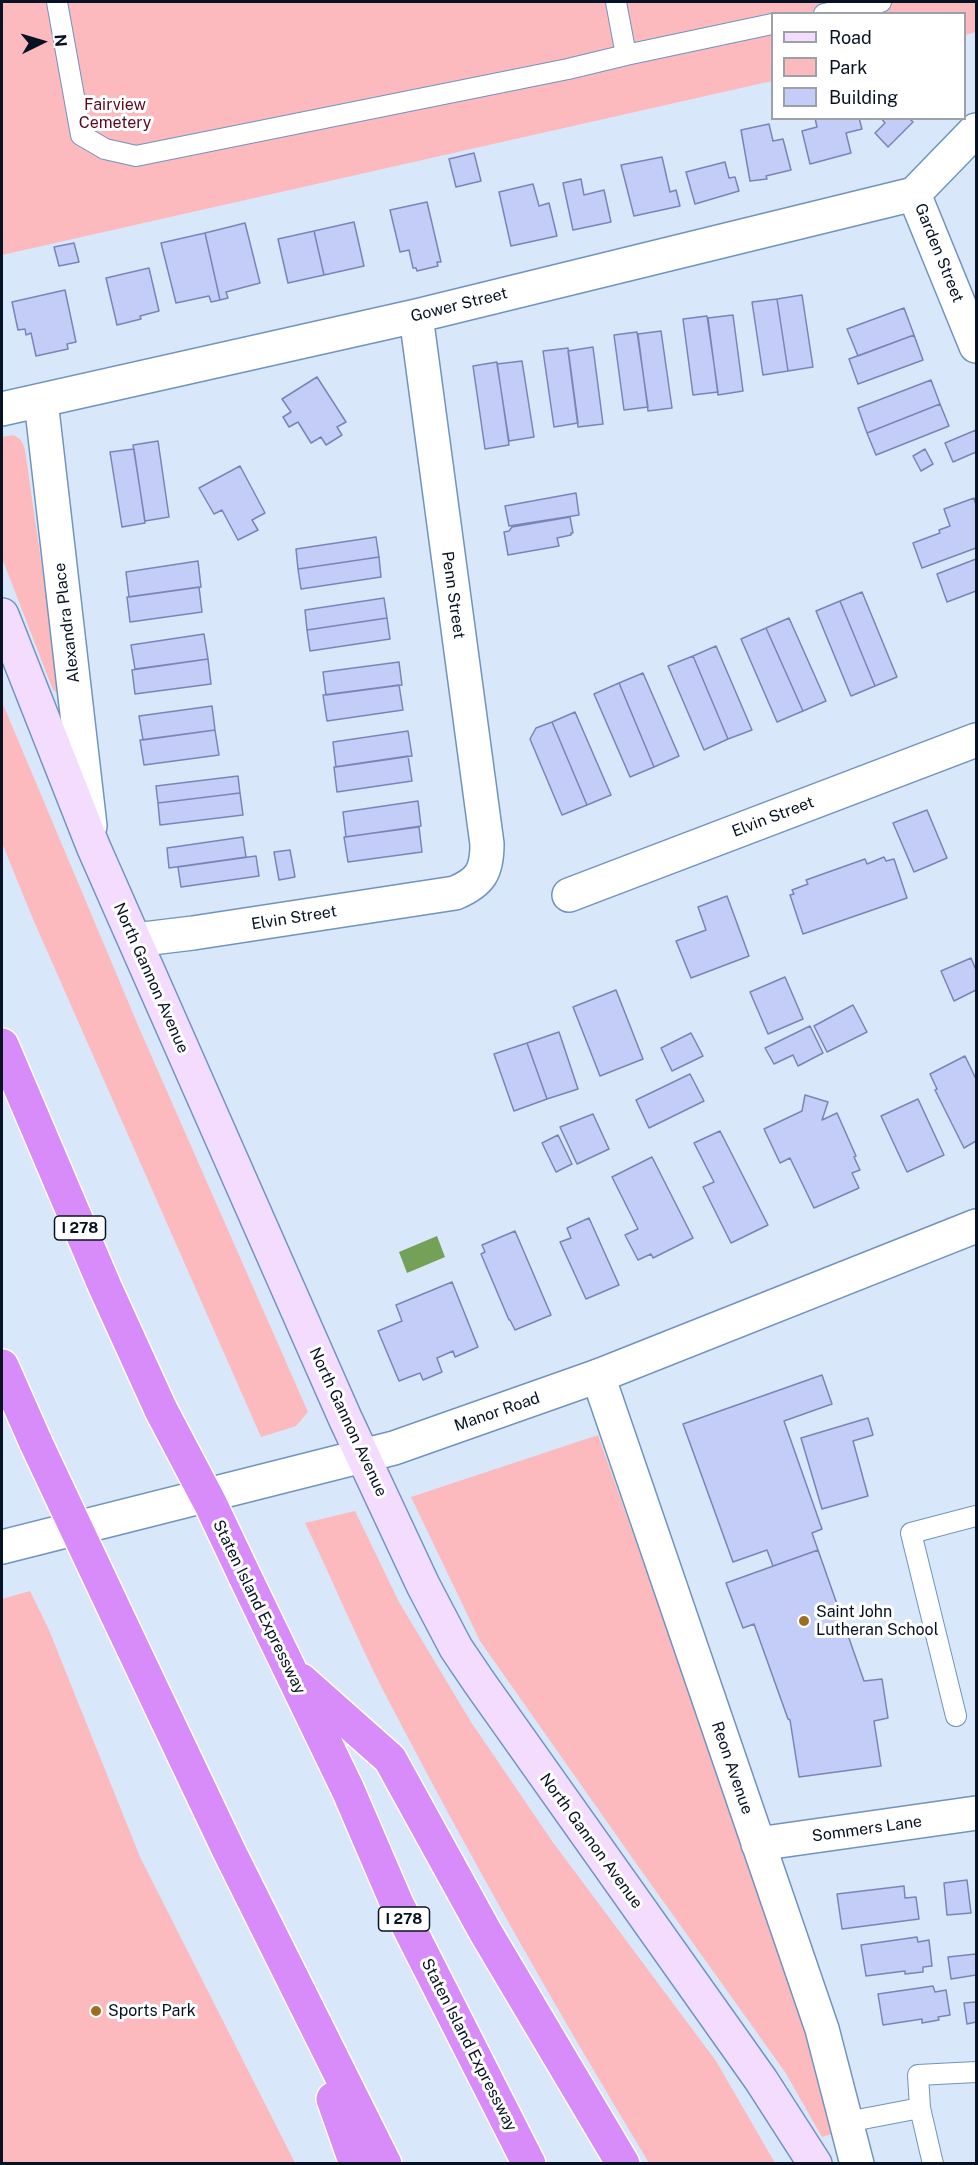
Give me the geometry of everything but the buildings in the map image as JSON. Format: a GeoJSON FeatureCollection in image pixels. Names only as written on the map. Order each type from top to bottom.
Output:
{"type":"FeatureCollection","features":[{"type":"Feature","properties":{"kind":"highway","name":"Staten Island Expressway"},"geometry":{"type":"LineString","coordinates":[[2,1045],[105,1287],[161,1410],[210,1503],[348,1790],[397,1904],[529,2163]]}},
{"type":"Feature","properties":{"kind":"highway"},"geometry":{"type":"LineString","coordinates":[[2,1366],[116,1613],[285,1964],[385,2163]]}},
{"type":"Feature","properties":{"kind":"highway"},"geometry":{"type":"LineString","coordinates":[[289,1669],[390,1759],[486,1934],[623,2163]]}},
{"type":"Feature","properties":{"kind":"highway"},"geometry":{"type":"LineString","coordinates":[[285,1964],[356,2163]]}},
{"type":"Feature","properties":{"kind":"main road","name":"North Gannon Avenue"},"geometry":{"type":"LineString","coordinates":[[2,615],[93,846],[345,1418],[418,1575],[456,1647],[543,1774],[761,2080],[815,2163]]}},
{"type":"Feature","properties":{"kind":"street"},"geometry":{"type":"LineString","coordinates":[[914,194],[976,130]]}},
{"type":"Feature","properties":{"kind":"street","name":"Gower Street"},"geometry":{"type":"LineString","coordinates":[[2,409],[416,315],[914,194]]}},
{"type":"Feature","properties":{"kind":"street","name":"Garden Street"},"geometry":{"type":"LineString","coordinates":[[914,194],[976,346]]}},
{"type":"Feature","properties":{"kind":"street","name":"Penn Street"},"geometry":{"type":"LineString","coordinates":[[416,315],[487,844],[487,860],[482,874]]}},
{"type":"Feature","properties":{"kind":"street","name":"Alexandra Place"},"geometry":{"type":"LineString","coordinates":[[40,401],[93,846]]}},
{"type":"Feature","properties":{"kind":"street","name":"Elvin Street"},"geometry":{"type":"LineString","coordinates":[[568,895],[976,740]]}},
{"type":"Feature","properties":{"kind":"street","name":"Elvin Street"},"geometry":{"type":"LineString","coordinates":[[135,940],[455,892],[471,886],[482,874]]}},
{"type":"Feature","properties":{"kind":"street","name":"Manor Road"},"geometry":{"type":"LineString","coordinates":[[2,1547],[394,1448],[598,1376],[976,1226]]}},
{"type":"Feature","properties":{"kind":"street","name":"Reon Avenue"},"geometry":{"type":"LineString","coordinates":[[598,1376],[822,2029],[856,2163]]}},
{"type":"Feature","properties":{"kind":"street","name":"Sommers Lane"},"geometry":{"type":"LineString","coordinates":[[758,1844],[976,1813]]}},
{"type":"Feature","properties":{"kind":"lane"},"geometry":{"type":"LineString","coordinates":[[57,2],[81,135],[105,149],[136,156],[568,69],[771,24]]}},
{"type":"Feature","properties":{"kind":"lane"},"geometry":{"type":"LineString","coordinates":[[616,2],[626,55]]}},
{"type":"Feature","properties":{"kind":"lane"},"geometry":{"type":"LineString","coordinates":[[834,12],[881,2]]}},
{"type":"Feature","properties":{"kind":"lane"},"geometry":{"type":"LineString","coordinates":[[956,1716],[911,1533],[976,1516]]}},
{"type":"Feature","properties":{"kind":"lane"},"geometry":{"type":"LineString","coordinates":[[933,2163],[920,2108],[918,2075],[976,2072]]}},
{"type":"Feature","properties":{"kind":"lane"},"geometry":{"type":"LineString","coordinates":[[847,2122],[920,2108]]}},
{"type":"Feature","properties":{"kind":"green space","name":"Fairview Cemetery"},"geometry":{"type":"Polygon","coordinates":[[[2,2],[976,2],[976,32],[966,35],[966,12],[771,12],[771,81],[2,255],[2,2]]]}},
{"type":"Feature","properties":{"kind":"green space"},"geometry":{"type":"Polygon","coordinates":[[[13,435],[21,441],[25,450],[58,679],[57,692],[53,690],[2,558],[2,437],[13,435]]]}},
{"type":"Feature","properties":{"kind":"green space"},"geometry":{"type":"Polygon","coordinates":[[[2,702],[140,1030],[308,1412],[296,1426],[261,1437],[33,919],[2,843],[2,702]]]}},
{"type":"Feature","properties":{"kind":"green space"},"geometry":{"type":"Polygon","coordinates":[[[598,1435],[817,2054],[832,2134],[822,2137],[785,2072],[480,1641],[411,1497],[598,1435]]]}},
{"type":"Feature","properties":{"kind":"green space"},"geometry":{"type":"Polygon","coordinates":[[[355,1511],[399,1602],[471,1722],[552,1841],[716,2061],[775,2163],[649,2163],[546,1988],[415,1752],[374,1671],[305,1523],[355,1511]]]}},
{"type":"Feature","properties":{"kind":"green space","name":"Sports Park"},"geometry":{"type":"Polygon","coordinates":[[[30,1591],[49,1630],[140,1857],[295,2163],[2,2163],[2,1599],[30,1591]]]}},
{"type":"Feature","properties":{"kind":"shaded area"},"geometry":{"type":"Polygon","coordinates":[[[437,1236],[445,1257],[407,1273],[399,1252],[437,1236]]]}},
{"type":"Feature","properties":{"kind":"place","name":"Saint John Lutheran School"},"geometry":{"type":"Point","coordinates":[804,1621]}},
{"type":"Feature","properties":{"kind":"place","name":"Sports Park"},"geometry":{"type":"Point","coordinates":[96,2011]}}]}
